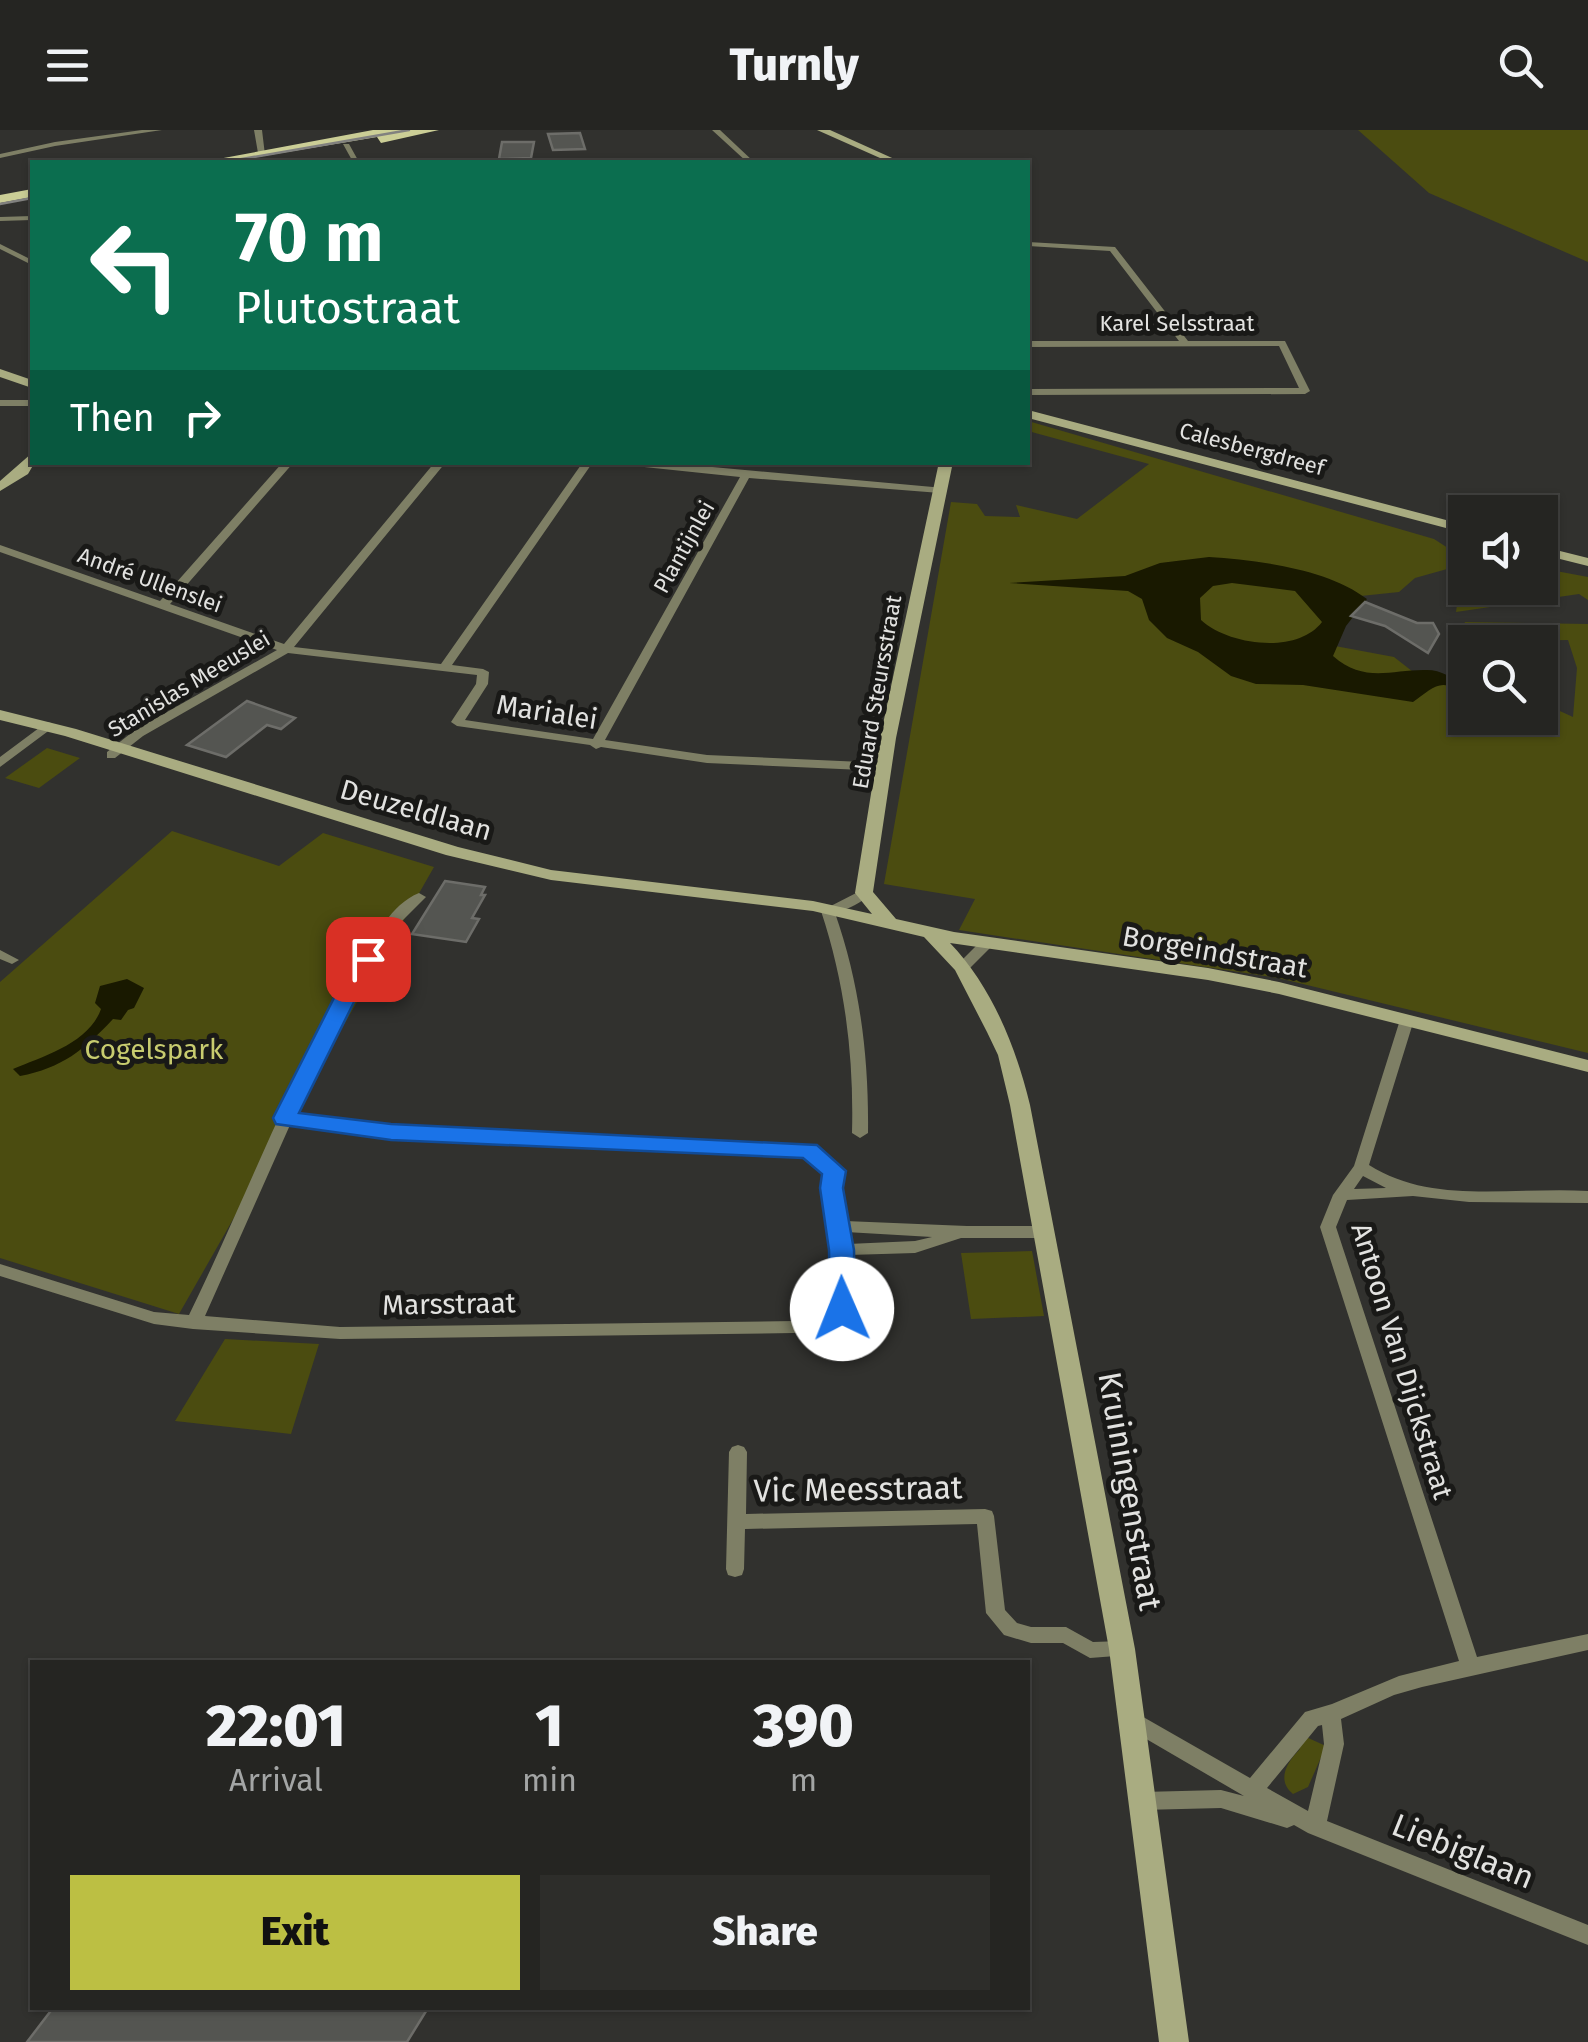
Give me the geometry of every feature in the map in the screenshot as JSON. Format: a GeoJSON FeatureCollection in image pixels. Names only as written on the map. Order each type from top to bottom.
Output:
{"type":"FeatureCollection","features":[{"type":"Feature","properties":{"kind":"main road"},"geometry":{"type":"LineString","coordinates":[[257,160],[394,130]]}},
{"type":"Feature","properties":{"kind":"main road"},"geometry":{"type":"LineString","coordinates":[[257,160],[433,130]]}},
{"type":"Feature","properties":{"kind":"main road"},"geometry":{"type":"LineString","coordinates":[[0,203],[30,197]]}},
{"type":"Feature","properties":{"kind":"street"},"geometry":{"type":"LineString","coordinates":[[0,156],[158,130]]}},
{"type":"Feature","properties":{"kind":"street"},"geometry":{"type":"LineString","coordinates":[[257,160],[258,130]]}},
{"type":"Feature","properties":{"kind":"street"},"geometry":{"type":"LineString","coordinates":[[716,130],[748,160]]}},
{"type":"Feature","properties":{"kind":"street"},"geometry":{"type":"LineString","coordinates":[[822,130],[891,160]]}},
{"type":"Feature","properties":{"kind":"street"},"geometry":{"type":"LineString","coordinates":[[843,130],[910,160]]}},
{"type":"Feature","properties":{"kind":"street"},"geometry":{"type":"LineString","coordinates":[[55,144],[67,131]]}},
{"type":"Feature","properties":{"kind":"street"},"geometry":{"type":"LineString","coordinates":[[346,146],[355,160]]}},
{"type":"Feature","properties":{"kind":"street"},"geometry":{"type":"LineString","coordinates":[[0,220],[30,218]]}},
{"type":"Feature","properties":{"kind":"street"},"geometry":{"type":"LineString","coordinates":[[1030,244],[1112,249],[1183,340]]}},
{"type":"Feature","properties":{"kind":"street"},"geometry":{"type":"LineString","coordinates":[[0,246],[30,262]]}},
{"type":"Feature","properties":{"kind":"street","name":"Karel Selsstraat"},"geometry":{"type":"LineString","coordinates":[[1030,344],[1183,340],[1282,344],[1305,390],[1030,392]]}},
{"type":"Feature","properties":{"kind":"street"},"geometry":{"type":"LineString","coordinates":[[0,373],[30,383]]}},
{"type":"Feature","properties":{"kind":"street"},"geometry":{"type":"LineString","coordinates":[[0,403],[30,403]]}},
{"type":"Feature","properties":{"kind":"street","name":"Calesbergdreef"},"geometry":{"type":"LineString","coordinates":[[1030,415],[1448,525]]}},
{"type":"Feature","properties":{"kind":"street"},"geometry":{"type":"LineString","coordinates":[[0,480],[28,461]]}},
{"type":"Feature","properties":{"kind":"street"},"geometry":{"type":"LineString","coordinates":[[0,487],[28,461]]}},
{"type":"Feature","properties":{"kind":"street"},"geometry":{"type":"LineString","coordinates":[[162,606],[286,465]]}},
{"type":"Feature","properties":{"kind":"street","name":"Stanislas Meeuslei"},"geometry":{"type":"LineString","coordinates":[[114,752],[139,733],[286,649],[439,465]]}},
{"type":"Feature","properties":{"kind":"street"},"geometry":{"type":"LineString","coordinates":[[444,666],[586,465]]}},
{"type":"Feature","properties":{"kind":"street","name":"Plantijnlei"},"geometry":{"type":"LineString","coordinates":[[596,745],[746,474],[654,465]]}},
{"type":"Feature","properties":{"kind":"street","name":"Eduard Steursstraat"},"geometry":{"type":"LineString","coordinates":[[864,893],[884,767],[945,465]]}},
{"type":"Feature","properties":{"kind":"street"},"geometry":{"type":"LineString","coordinates":[[746,474],[940,490]]}},
{"type":"Feature","properties":{"kind":"street","name":"André Ullenslei"},"geometry":{"type":"LineString","coordinates":[[0,548],[286,649]]}},
{"type":"Feature","properties":{"kind":"street"},"geometry":{"type":"LineString","coordinates":[[1558,554],[1588,562]]}},
{"type":"Feature","properties":{"kind":"street","name":"Marialei"},"geometry":{"type":"LineString","coordinates":[[286,649],[483,672],[482,684],[457,722],[707,759],[884,767]]}},
{"type":"Feature","properties":{"kind":"street","name":"Deuzeldlaan"},"geometry":{"type":"LineString","coordinates":[[0,718],[452,851],[603,886],[809,913],[828,911],[864,893]]}},
{"type":"Feature","properties":{"kind":"street"},"geometry":{"type":"LineString","coordinates":[[0,763],[42,730]]}},
{"type":"Feature","properties":{"kind":"street"},"geometry":{"type":"LineString","coordinates":[[864,893],[889,922]]}},
{"type":"Feature","properties":{"kind":"street"},"geometry":{"type":"LineString","coordinates":[[192,1322],[284,1118],[351,986],[404,906],[418,897]]}},
{"type":"Feature","properties":{"kind":"street"},"geometry":{"type":"LineString","coordinates":[[828,911],[836,934],[863,1075],[860,1133]]}},
{"type":"Feature","properties":{"kind":"street","name":"Borgeindstraat"},"geometry":{"type":"LineString","coordinates":[[828,911],[932,933],[1279,988],[1588,1066]]}},
{"type":"Feature","properties":{"kind":"street","name":"Kruiningenstraat"},"geometry":{"type":"LineString","coordinates":[[932,933],[963,967],[1008,1055],[1122,1650],[1174,2042]]}},
{"type":"Feature","properties":{"kind":"street"},"geometry":{"type":"LineString","coordinates":[[963,967],[987,942]]}},
{"type":"Feature","properties":{"kind":"street","name":"Antoon Van Dijckstraat"},"geometry":{"type":"LineString","coordinates":[[1406,1023],[1361,1167],[1341,1195],[1328,1227],[1470,1664]]}},
{"type":"Feature","properties":{"kind":"street","name":"Marsstraat"},"geometry":{"type":"LineString","coordinates":[[0,1270],[154,1318],[340,1334],[794,1327],[830,1322],[842,1309],[842,1250],[832,1188],[834,1171],[809,1150],[391,1132],[284,1118]]}},
{"type":"Feature","properties":{"kind":"street"},"geometry":{"type":"LineString","coordinates":[[1361,1167],[1378,1180],[1417,1192]]}},
{"type":"Feature","properties":{"kind":"street"},"geometry":{"type":"LineString","coordinates":[[1341,1195],[1417,1192],[1588,1197]]}},
{"type":"Feature","properties":{"kind":"street"},"geometry":{"type":"LineString","coordinates":[[838,1226],[916,1227],[958,1234],[1044,1232]]}},
{"type":"Feature","properties":{"kind":"street"},"geometry":{"type":"LineString","coordinates":[[842,1250],[915,1247],[958,1234]]}},
{"type":"Feature","properties":{"kind":"street","name":"Vic Meesstraat"},"geometry":{"type":"LineString","coordinates":[[734,1569],[738,1452]]}},
{"type":"Feature","properties":{"kind":"street","name":"Vic Meesstraat"},"geometry":{"type":"LineString","coordinates":[[736,1522],[985,1516],[996,1613],[1011,1629],[1031,1635],[1066,1635],[1090,1650],[1122,1650]]}},
{"type":"Feature","properties":{"kind":"street"},"geometry":{"type":"LineString","coordinates":[[1252,1790],[1312,1718],[1331,1715],[1365,1696],[1470,1664],[1588,1642]]}},
{"type":"Feature","properties":{"kind":"street"},"geometry":{"type":"LineString","coordinates":[[1315,1826],[1334,1744],[1331,1715]]}},
{"type":"Feature","properties":{"kind":"street","name":"Liebiglaan"},"geometry":{"type":"LineString","coordinates":[[1131,1720],[1315,1826]]}},
{"type":"Feature","properties":{"kind":"street","name":"Liebiglaan"},"geometry":{"type":"LineString","coordinates":[[1142,1801],[1221,1799],[1315,1826],[1588,1935]]}},
{"type":"Feature","properties":{"kind":"green space"},"geometry":{"type":"Polygon","coordinates":[[[1358,130],[1588,130],[1588,262],[1429,193],[1358,130]]]}},
{"type":"Feature","properties":{"kind":"green space"},"geometry":{"type":"Polygon","coordinates":[[[1030,422],[1434,539],[1448,548],[1448,569],[1415,578],[1399,592],[1351,597],[1319,643],[1394,657],[1426,682],[1448,683],[1448,735],[1558,735],[1558,710],[1573,717],[1577,668],[1568,640],[1558,640],[1558,625],[1464,625],[1465,622],[1588,624],[1588,1053],[1278,978],[959,930],[975,899],[884,884],[951,502],[977,504],[985,516],[1020,517],[1016,505],[1077,519],[1149,464],[1030,432],[1030,422]]]}},
{"type":"Feature","properties":{"kind":"green space"},"geometry":{"type":"Polygon","coordinates":[[[1558,571],[1588,577],[1588,600],[1579,594],[1558,597],[1558,571]]]}},
{"type":"Feature","properties":{"kind":"green space"},"geometry":{"type":"Polygon","coordinates":[[[1457,605],[1504,605],[1456,612],[1457,605]]]}},
{"type":"Feature","properties":{"kind":"green space"},"geometry":{"type":"Polygon","coordinates":[[[47,748],[80,758],[39,788],[5,778],[47,748]]]}},
{"type":"Feature","properties":{"kind":"green space","name":"Cogelspark"},"geometry":{"type":"Polygon","coordinates":[[[172,831],[279,866],[323,833],[434,867],[179,1314],[0,1258],[0,982],[172,831]]]}},
{"type":"Feature","properties":{"kind":"green space"},"geometry":{"type":"Polygon","coordinates":[[[1032,1251],[1044,1316],[971,1319],[961,1253],[1032,1251]]]}},
{"type":"Feature","properties":{"kind":"green space"},"geometry":{"type":"Polygon","coordinates":[[[225,1339],[319,1344],[291,1434],[175,1421],[225,1339]]]}},
{"type":"Feature","properties":{"kind":"green space"},"geometry":{"type":"Polygon","coordinates":[[[1306,1737],[1326,1746],[1308,1787],[1293,1794],[1285,1783],[1285,1771],[1300,1749],[1296,1745],[1306,1737]]]}},
{"type":"Feature","properties":{"kind":"shaded area"},"geometry":{"type":"Polygon","coordinates":[[[1209,557],[1313,573],[1367,599],[1346,626],[1333,656],[1345,665],[1368,672],[1442,673],[1448,676],[1448,686],[1433,688],[1413,702],[1303,685],[1256,684],[1231,676],[1198,652],[1167,638],[1149,620],[1142,599],[1128,591],[1009,583],[1125,576],[1160,563],[1209,557]],[[1232,583],[1213,586],[1200,598],[1201,620],[1228,636],[1245,640],[1262,643],[1296,639],[1322,622],[1295,591],[1232,583]]]}},
{"type":"Feature","properties":{"kind":"shaded area"},"geometry":{"type":"Polygon","coordinates":[[[127,979],[144,988],[134,1008],[121,1020],[113,1019],[82,1049],[60,1063],[20,1076],[13,1069],[51,1053],[87,1031],[101,1009],[95,1003],[100,986],[127,979]]]}},
{"type":"Feature","properties":{"kind":"building"},"geometry":{"type":"Polygon","coordinates":[[[580,133],[585,149],[553,150],[548,134],[580,133]]]}},
{"type":"Feature","properties":{"kind":"building"},"geometry":{"type":"Polygon","coordinates":[[[502,142],[534,142],[531,158],[499,159],[502,142]]]}},
{"type":"Feature","properties":{"kind":"building"},"geometry":{"type":"Polygon","coordinates":[[[1365,602],[1417,623],[1433,623],[1439,634],[1428,653],[1385,626],[1351,616],[1365,602]]]}},
{"type":"Feature","properties":{"kind":"building"},"geometry":{"type":"Polygon","coordinates":[[[247,701],[295,718],[281,729],[267,725],[226,757],[187,745],[247,701]]]}},
{"type":"Feature","properties":{"kind":"building"},"geometry":{"type":"Polygon","coordinates":[[[445,881],[485,887],[481,895],[485,895],[472,918],[479,919],[466,942],[412,934],[445,881]]]}},
{"type":"Feature","properties":{"kind":"building"},"geometry":{"type":"Polygon","coordinates":[[[51,2010],[427,2010],[407,2042],[27,2042],[51,2010]]]}},
{"type":"Feature","properties":{"kind":"tram line"},"geometry":{"type":"LineString","coordinates":[[236,160],[409,130]]}},
{"type":"Feature","properties":{"kind":"tram line"},"geometry":{"type":"LineString","coordinates":[[0,204],[30,198]]}},
{"type":"Feature","properties":{"kind":"route"},"geometry":{"type":"LineString","coordinates":[[368,959],[284,1118],[391,1132],[809,1150],[834,1171],[832,1188],[842,1250],[842,1309]]}}]}
